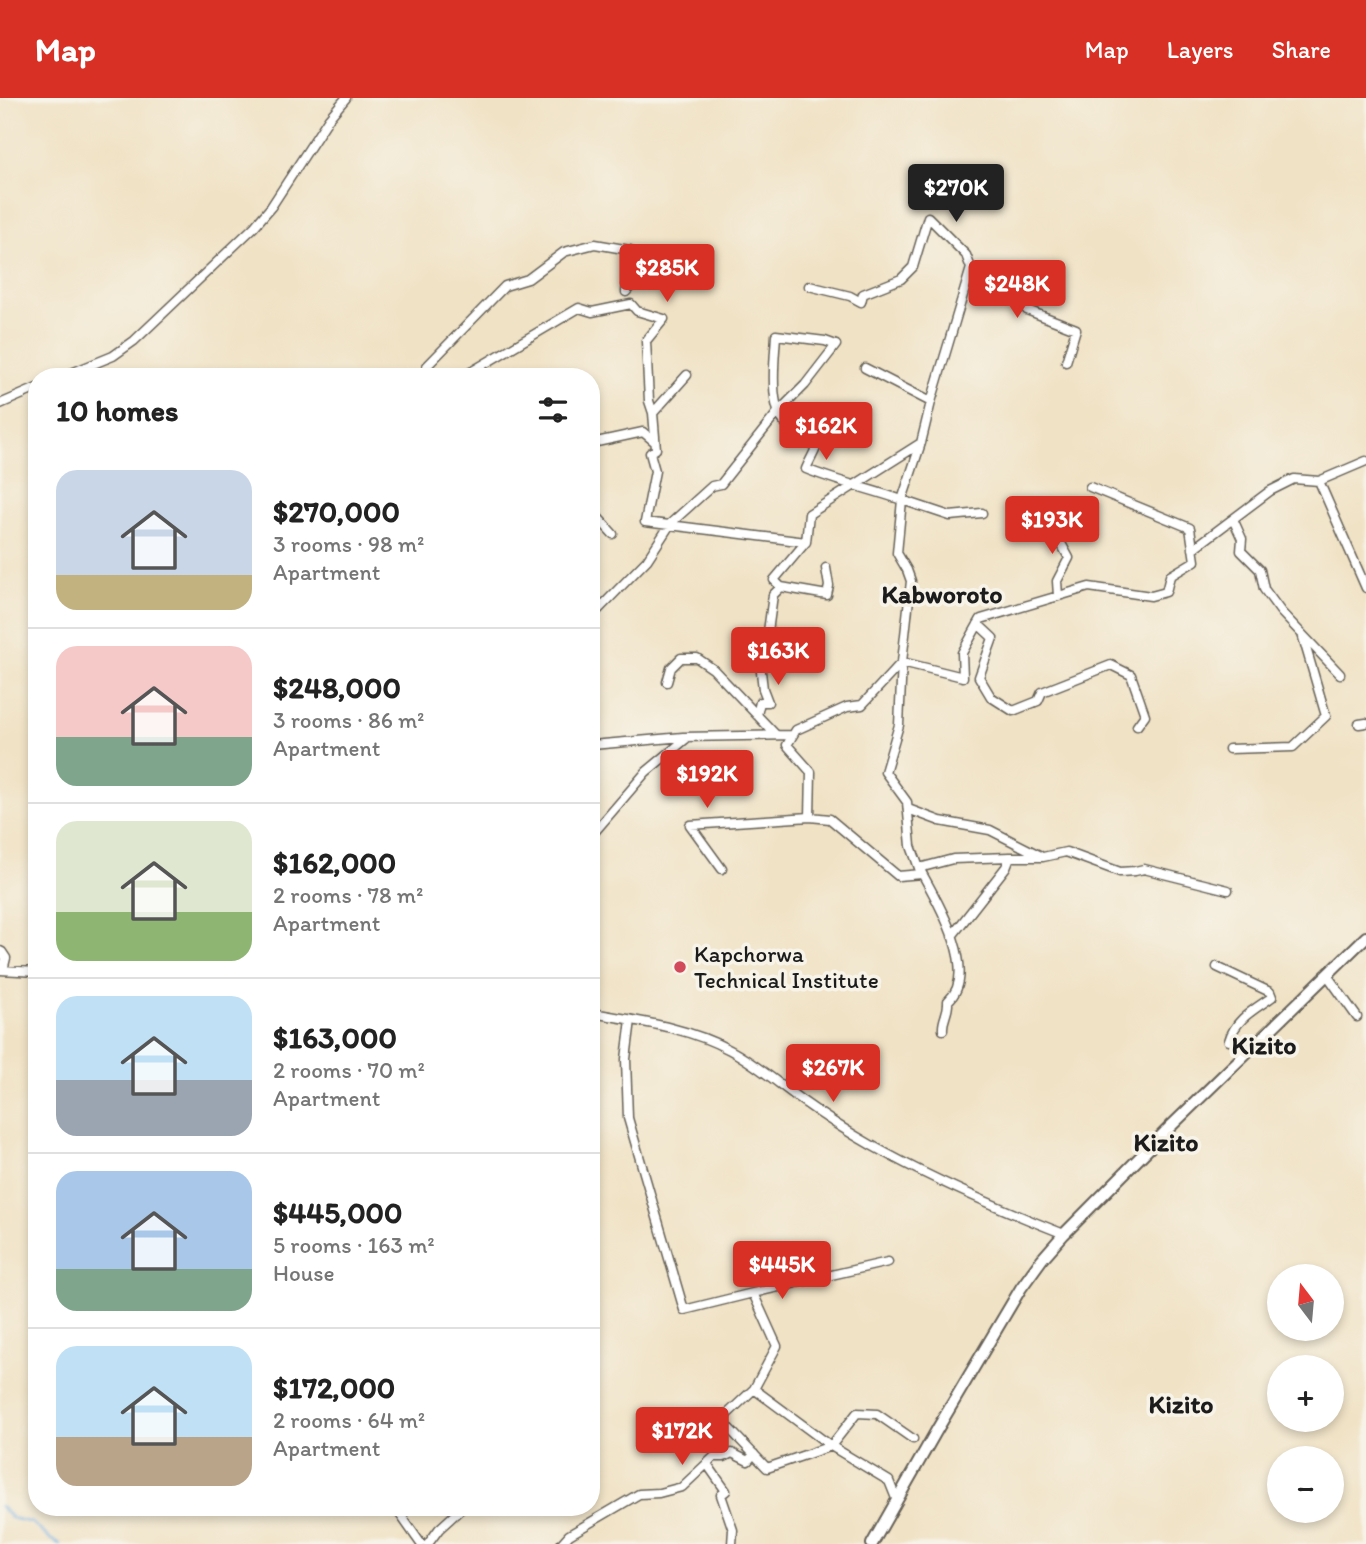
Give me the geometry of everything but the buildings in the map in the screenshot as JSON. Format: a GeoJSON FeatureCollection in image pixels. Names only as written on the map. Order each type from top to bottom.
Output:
{"type":"FeatureCollection","features":[{"type":"Feature","properties":{"kind":"main road"},"geometry":{"type":"LineString","coordinates":[[872,1544],[1021,1288],[1042,1259],[1171,1126],[1366,937]]}},
{"type":"Feature","properties":{"kind":"street"},"geometry":{"type":"LineString","coordinates":[[84,368],[113,356],[134,341],[254,227],[271,207],[328,118],[346,98]]}},
{"type":"Feature","properties":{"kind":"street"},"geometry":{"type":"LineString","coordinates":[[809,286],[850,296],[861,302],[863,294],[901,279],[914,267],[928,217],[966,255],[971,268],[902,500],[897,553],[911,581],[902,662],[899,725],[885,772],[907,802],[911,846],[947,920],[958,960],[960,974],[954,995],[948,1001],[943,1030]]}},
{"type":"Feature","properties":{"kind":"street"},"geometry":{"type":"LineString","coordinates":[[427,368],[505,285],[528,279],[564,252],[595,244],[630,250],[626,292],[653,261]]}},
{"type":"Feature","properties":{"kind":"street"},"geometry":{"type":"LineString","coordinates":[[971,268],[1003,283],[1027,310],[1076,329],[1066,362]]}},
{"type":"Feature","properties":{"kind":"street"},"geometry":{"type":"LineString","coordinates":[[478,368],[579,309],[592,312],[631,304],[638,311],[664,319],[646,341],[649,401],[653,413],[656,449],[650,453],[655,471],[645,522],[806,542]]}},
{"type":"Feature","properties":{"kind":"street"},"geometry":{"type":"LineString","coordinates":[[600,608],[647,560],[670,525],[712,486],[721,484],[778,412],[805,385],[836,345],[776,335],[774,385],[778,412],[790,427],[816,433],[819,439],[806,469],[950,516],[982,513]]}},
{"type":"Feature","properties":{"kind":"street"},"geometry":{"type":"LineString","coordinates":[[865,368],[931,402]]}},
{"type":"Feature","properties":{"kind":"street"},"geometry":{"type":"LineString","coordinates":[[653,413],[687,375]]}},
{"type":"Feature","properties":{"kind":"street"},"geometry":{"type":"LineString","coordinates":[[0,404],[28,392]]}},
{"type":"Feature","properties":{"kind":"street"},"geometry":{"type":"LineString","coordinates":[[600,440],[643,432],[655,442]]}},
{"type":"Feature","properties":{"kind":"street"},"geometry":{"type":"LineString","coordinates":[[826,568],[829,586],[827,595],[781,587],[774,580],[806,542],[809,514],[921,443]]}},
{"type":"Feature","properties":{"kind":"street"},"geometry":{"type":"LineString","coordinates":[[1193,549],[1270,491],[1294,479],[1319,481],[1366,461]]}},
{"type":"Feature","properties":{"kind":"street"},"geometry":{"type":"LineString","coordinates":[[1319,481],[1366,588]]}},
{"type":"Feature","properties":{"kind":"street"},"geometry":{"type":"LineString","coordinates":[[902,662],[963,677],[962,653],[981,620],[1089,587],[1151,596],[1167,592],[1170,576],[1195,561],[1191,527],[1090,487]]}},
{"type":"Feature","properties":{"kind":"street"},"geometry":{"type":"LineString","coordinates":[[1233,519],[1242,538],[1241,551],[1261,570],[1264,589],[1281,612],[1339,674]]}},
{"type":"Feature","properties":{"kind":"street"},"geometry":{"type":"LineString","coordinates":[[600,520],[613,534]]}},
{"type":"Feature","properties":{"kind":"street"},"geometry":{"type":"LineString","coordinates":[[1058,596],[1057,581],[1069,558],[1057,536],[1064,522]]}},
{"type":"Feature","properties":{"kind":"street"},"geometry":{"type":"LineString","coordinates":[[757,715],[760,702],[768,702],[763,689],[760,663],[766,646],[774,595],[781,587]]}},
{"type":"Feature","properties":{"kind":"street"},"geometry":{"type":"LineString","coordinates":[[978,624],[993,638],[979,677],[991,697],[1013,710],[1038,701],[1041,692],[1111,665],[1131,675],[1145,715],[1137,726]]}},
{"type":"Feature","properties":{"kind":"street"},"geometry":{"type":"LineString","coordinates":[[1229,749],[1293,747],[1326,716],[1301,634]]}},
{"type":"Feature","properties":{"kind":"street"},"geometry":{"type":"LineString","coordinates":[[667,682],[671,668],[681,658],[697,659],[713,669],[776,736]]}},
{"type":"Feature","properties":{"kind":"street"},"geometry":{"type":"LineString","coordinates":[[810,817],[811,772],[787,745],[796,730],[847,707],[862,705],[902,662]]}},
{"type":"Feature","properties":{"kind":"street"},"geometry":{"type":"LineString","coordinates":[[600,744],[688,737],[793,735]]}},
{"type":"Feature","properties":{"kind":"street"},"geometry":{"type":"LineString","coordinates":[[600,826],[646,772],[688,737]]}},
{"type":"Feature","properties":{"kind":"street"},"geometry":{"type":"LineString","coordinates":[[908,810],[940,821],[990,830],[1042,857]]}},
{"type":"Feature","properties":{"kind":"street"},"geometry":{"type":"LineString","coordinates":[[722,869],[690,825],[810,817],[830,819],[898,876],[953,859],[1042,857],[1066,852],[1120,872],[1144,869],[1228,890]]}},
{"type":"Feature","properties":{"kind":"street"},"geometry":{"type":"LineString","coordinates":[[952,936],[1006,867],[1010,858]]}},
{"type":"Feature","properties":{"kind":"street"},"geometry":{"type":"LineString","coordinates":[[0,951],[6,958],[2,970],[28,971]]}},
{"type":"Feature","properties":{"kind":"street"},"geometry":{"type":"LineString","coordinates":[[1217,967],[1270,992],[1272,997],[1238,1021],[1229,1041]]}},
{"type":"Feature","properties":{"kind":"street"},"geometry":{"type":"LineString","coordinates":[[1327,975],[1357,1017]]}},
{"type":"Feature","properties":{"kind":"street"},"geometry":{"type":"LineString","coordinates":[[600,1014],[699,1036],[729,1049],[807,1105],[870,1144],[1000,1209],[1064,1234]]}},
{"type":"Feature","properties":{"kind":"street"},"geometry":{"type":"LineString","coordinates":[[631,1020],[625,1059],[628,1118],[684,1310],[888,1262]]}},
{"type":"Feature","properties":{"kind":"street"},"geometry":{"type":"LineString","coordinates":[[753,1293],[777,1346],[754,1389],[721,1420],[767,1468],[831,1446],[857,1413],[877,1414],[913,1439]]}},
{"type":"Feature","properties":{"kind":"street"},"geometry":{"type":"LineString","coordinates":[[754,1389],[831,1446],[889,1480],[897,1501]]}},
{"type":"Feature","properties":{"kind":"street"},"geometry":{"type":"LineString","coordinates":[[561,1544],[569,1535],[639,1494],[659,1493],[682,1487],[715,1457],[732,1453],[748,1461],[754,1454]]}},
{"type":"Feature","properties":{"kind":"street"},"geometry":{"type":"LineString","coordinates":[[707,1464],[726,1491],[721,1495],[733,1530],[732,1544]]}},
{"type":"Feature","properties":{"kind":"street"},"geometry":{"type":"LineString","coordinates":[[401,1516],[421,1544]]}},
{"type":"Feature","properties":{"kind":"street"},"geometry":{"type":"LineString","coordinates":[[428,1544],[453,1516]]}},
{"type":"Feature","properties":{"kind":"waterway"},"geometry":{"type":"LineString","coordinates":[[0,1506],[12,1518],[32,1523],[60,1544]]}},
{"type":"Feature","properties":{"kind":"place","name":"Kapchorwa Technical Institute"},"geometry":{"type":"Point","coordinates":[680,967]}},
{"type":"Feature","properties":{"kind":"district","name":"Kabworoto"},"geometry":{"type":"Point","coordinates":[942,594]}},
{"type":"Feature","properties":{"kind":"district","name":"Kizito"},"geometry":{"type":"Point","coordinates":[1264,1045]}},
{"type":"Feature","properties":{"kind":"district","name":"Kizito"},"geometry":{"type":"Point","coordinates":[1166,1142]}},
{"type":"Feature","properties":{"kind":"district","name":"Kizito"},"geometry":{"type":"Point","coordinates":[1181,1404]}}]}
